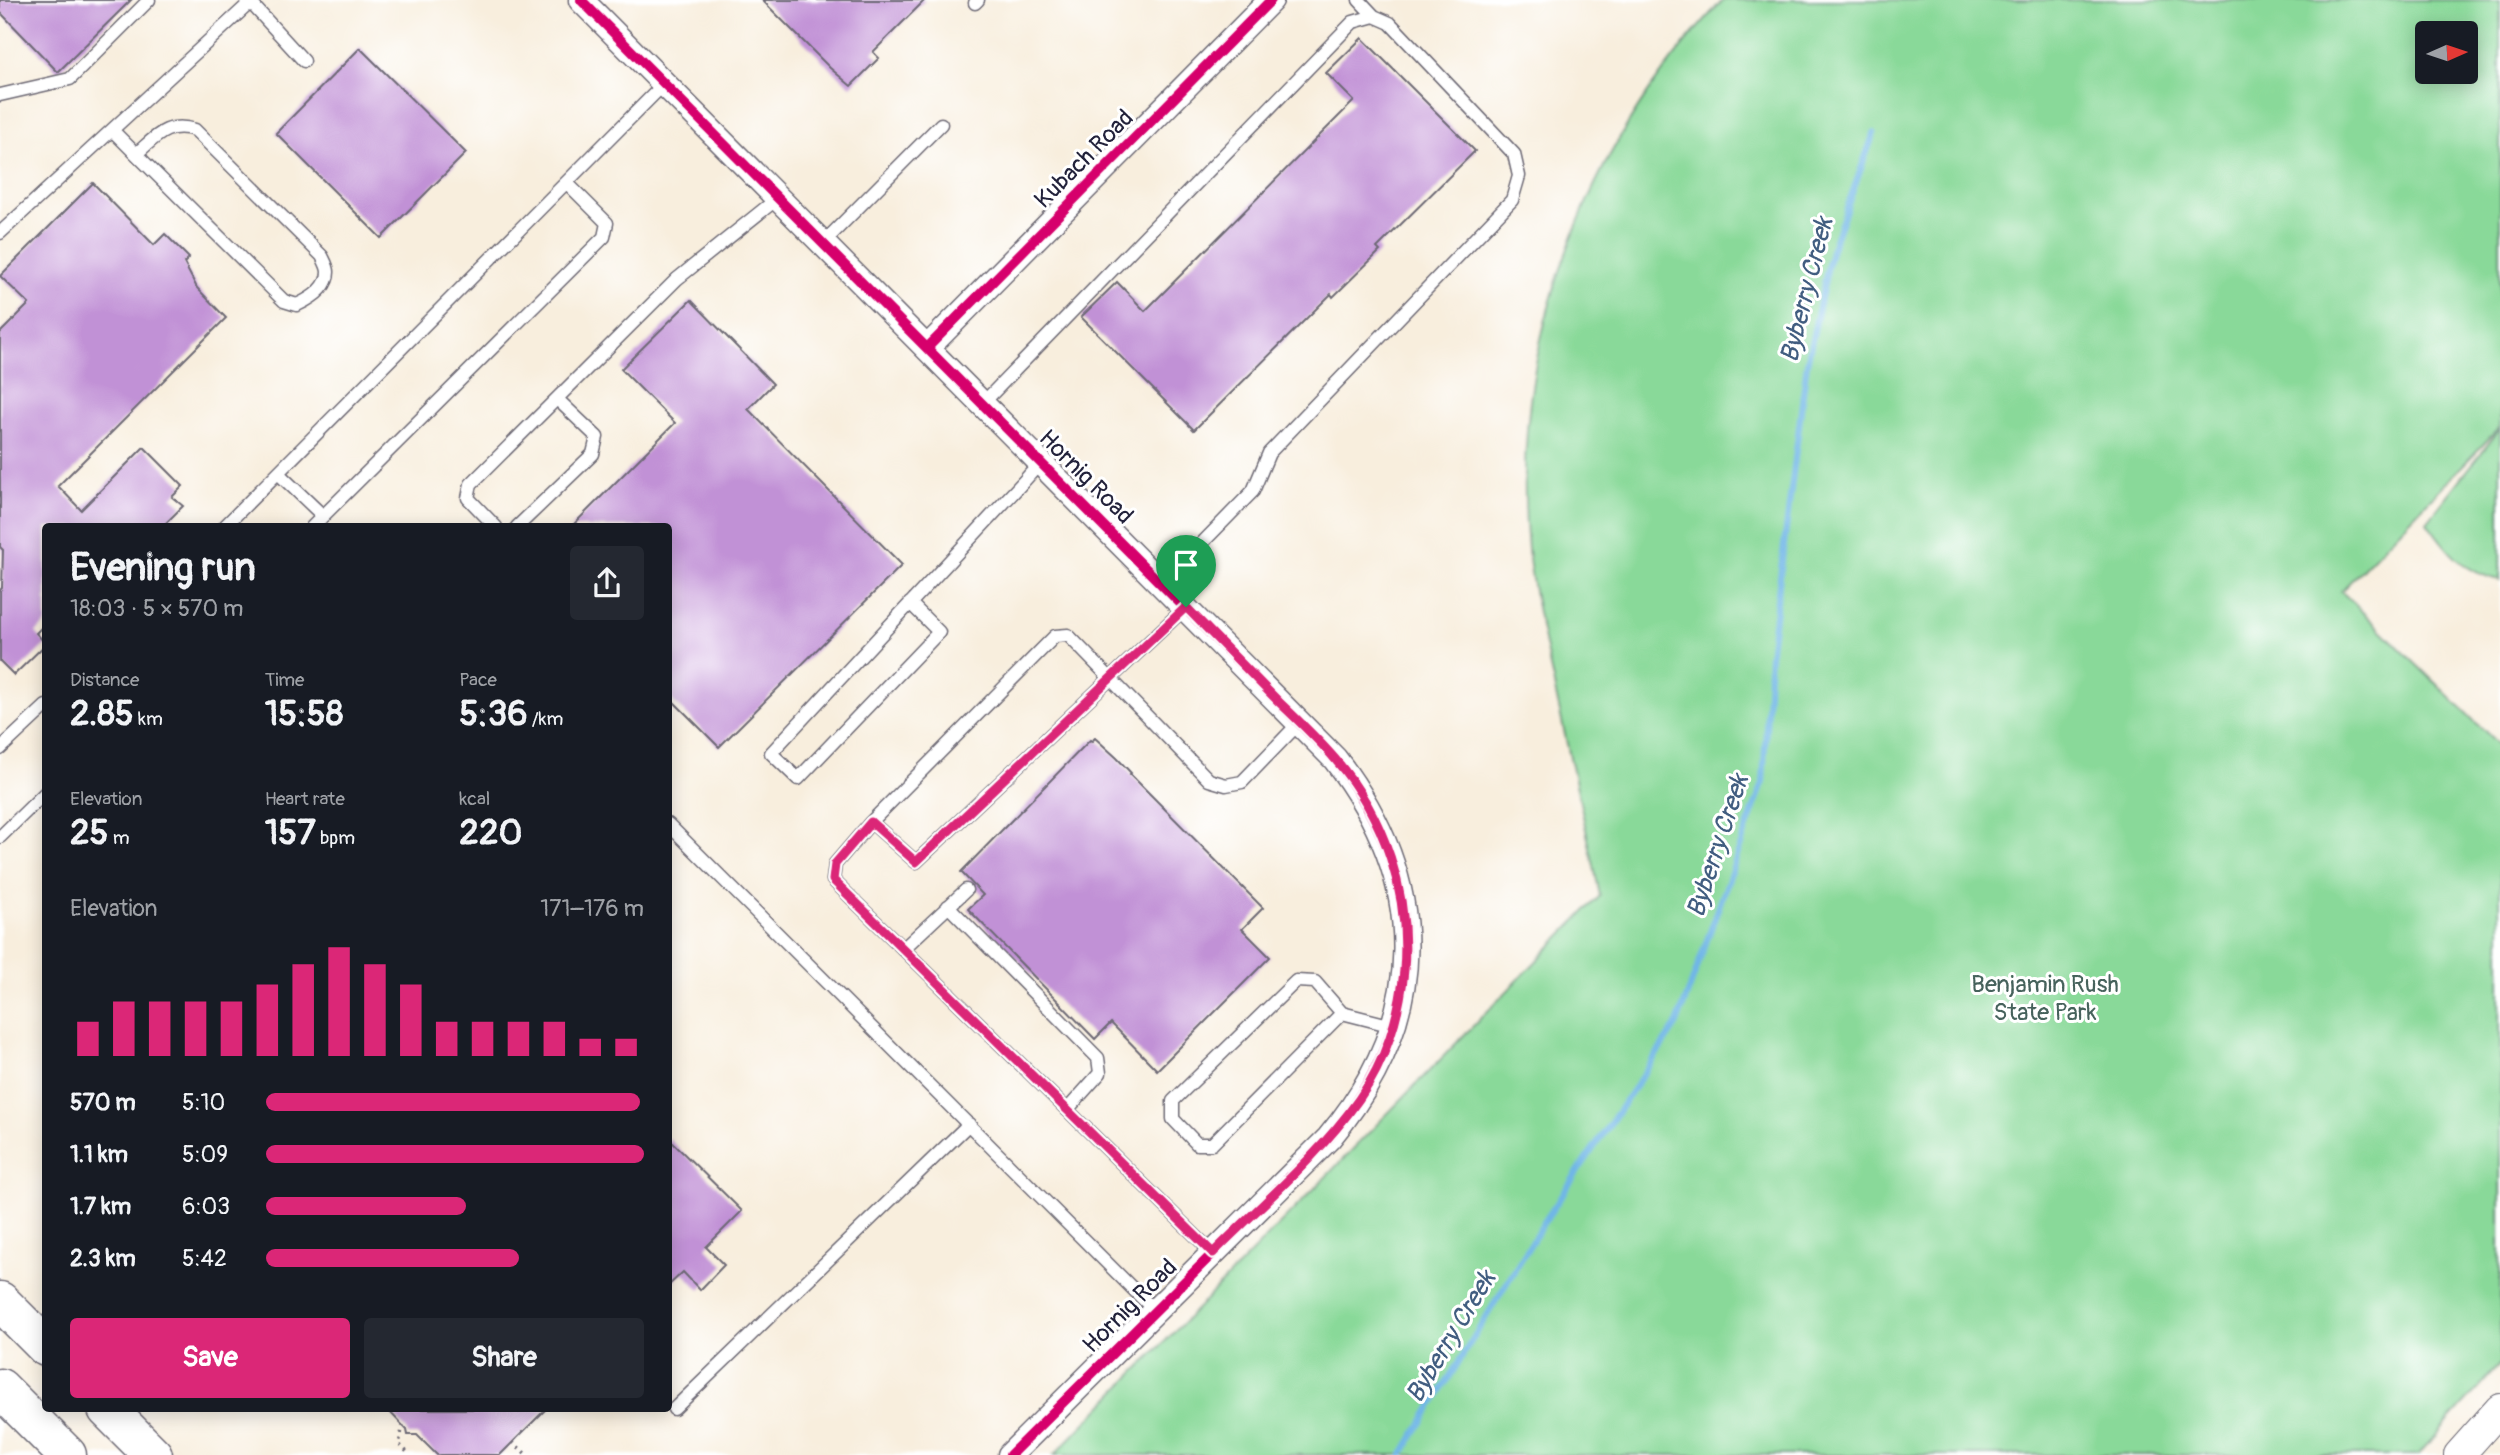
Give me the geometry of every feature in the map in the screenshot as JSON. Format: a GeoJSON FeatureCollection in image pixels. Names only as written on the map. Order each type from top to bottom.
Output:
{"type":"FeatureCollection","features":[{"type":"Feature","properties":{"kind":"highway"},"geometry":{"type":"LineString","coordinates":[[0,1301],[42,1343]]}},
{"type":"Feature","properties":{"kind":"highway"},"geometry":{"type":"LineString","coordinates":[[0,1388],[67,1455]]}},
{"type":"Feature","properties":{"kind":"highway"},"geometry":{"type":"LineString","coordinates":[[110,1412],[153,1455]]}},
{"type":"Feature","properties":{"kind":"street","name":"Hornig Road"},"geometry":{"type":"LineString","coordinates":[[581,0],[1335,759],[1355,784],[1371,811],[1394,866],[1404,923],[1403,986],[1393,1026],[1375,1073],[1329,1138],[1010,1455]]}},
{"type":"Feature","properties":{"kind":"street","name":"Kubach Road"},"geometry":{"type":"LineString","coordinates":[[927,348],[1271,0]]}},
{"type":"Feature","properties":{"kind":"street"},"geometry":{"type":"LineString","coordinates":[[2459,1455],[2500,1409]]}},
{"type":"Feature","properties":{"kind":"lane"},"geometry":{"type":"LineString","coordinates":[[0,96],[70,79],[149,0]]}},
{"type":"Feature","properties":{"kind":"lane"},"geometry":{"type":"LineString","coordinates":[[1162,584],[1253,491],[1269,453],[1512,200],[1519,176],[1514,153],[1390,23],[1374,16],[1359,0]]}},
{"type":"Feature","properties":{"kind":"lane"},"geometry":{"type":"LineString","coordinates":[[0,233],[251,1],[304,61]]}},
{"type":"Feature","properties":{"kind":"lane"},"geometry":{"type":"LineString","coordinates":[[983,404],[1353,22],[1374,16]]}},
{"type":"Feature","properties":{"kind":"lane"},"geometry":{"type":"LineString","coordinates":[[228,523],[664,84]]}},
{"type":"Feature","properties":{"kind":"lane"},"geometry":{"type":"LineString","coordinates":[[823,243],[941,124]]}},
{"type":"Feature","properties":{"kind":"lane"},"geometry":{"type":"LineString","coordinates":[[111,130],[284,301],[298,305],[312,298],[324,284],[328,272],[322,256],[195,130],[181,125],[164,130],[136,154]]}},
{"type":"Feature","properties":{"kind":"lane"},"geometry":{"type":"LineString","coordinates":[[316,523],[604,237],[607,223],[567,183]]}},
{"type":"Feature","properties":{"kind":"lane"},"geometry":{"type":"LineString","coordinates":[[492,523],[468,498],[471,484],[677,279],[778,198]]}},
{"type":"Feature","properties":{"kind":"lane"},"geometry":{"type":"LineString","coordinates":[[521,523],[593,454],[597,437],[557,398]]}},
{"type":"Feature","properties":{"kind":"lane"},"geometry":{"type":"LineString","coordinates":[[910,603],[939,632],[798,779],[771,753],[910,603],[1041,462]]}},
{"type":"Feature","properties":{"kind":"lane"},"geometry":{"type":"LineString","coordinates":[[278,473],[323,516]]}},
{"type":"Feature","properties":{"kind":"lane"},"geometry":{"type":"LineString","coordinates":[[871,822],[916,862],[1186,607]]}},
{"type":"Feature","properties":{"kind":"lane"},"geometry":{"type":"LineString","coordinates":[[1213,1253],[833,880],[835,864],[871,822],[1055,636],[1068,635],[1209,780],[1226,785],[1242,782],[1300,722]]}},
{"type":"Feature","properties":{"kind":"lane"},"geometry":{"type":"LineString","coordinates":[[1,745],[42,709]]}},
{"type":"Feature","properties":{"kind":"lane"},"geometry":{"type":"LineString","coordinates":[[0,837],[42,796]]}},
{"type":"Feature","properties":{"kind":"lane"},"geometry":{"type":"LineString","coordinates":[[672,828],[1155,1311]]}},
{"type":"Feature","properties":{"kind":"lane"},"geometry":{"type":"LineString","coordinates":[[903,949],[966,890]]}},
{"type":"Feature","properties":{"kind":"lane"},"geometry":{"type":"LineString","coordinates":[[948,906],[1098,1058],[1100,1073],[1067,1110]]}},
{"type":"Feature","properties":{"kind":"lane"},"geometry":{"type":"LineString","coordinates":[[1342,1013],[1212,1144],[1197,1144],[1173,1119],[1174,1101],[1296,981],[1315,982],[1342,1013],[1393,1026]]}},
{"type":"Feature","properties":{"kind":"lane"},"geometry":{"type":"LineString","coordinates":[[674,1409],[969,1124]]}},
{"type":"Feature","properties":{"kind":"path"},"geometry":{"type":"LineString","coordinates":[[403,1425],[399,1444],[410,1455]]}},
{"type":"Feature","properties":{"kind":"path"},"geometry":{"type":"LineString","coordinates":[[513,1443],[523,1454]]}},
{"type":"Feature","properties":{"kind":"green space","name":"Benjamin Rush State Park"},"geometry":{"type":"Polygon","coordinates":[[[1723,0],[2500,0],[2500,427],[2341,591],[2500,746],[2500,1364],[2418,1455],[1054,1455],[1600,896],[1539,618],[1528,550],[1525,474],[1530,399],[1544,325],[1566,254],[1595,185],[1631,119],[1674,57],[1723,0]]]}},
{"type":"Feature","properties":{"kind":"green space"},"geometry":{"type":"Polygon","coordinates":[[[2500,429],[2500,580],[2487,577],[2466,566],[2427,522],[2500,429]]]}},
{"type":"Feature","properties":{"kind":"building"},"geometry":{"type":"Polygon","coordinates":[[[0,0],[131,0],[58,72],[0,12],[0,0]]]}},
{"type":"Feature","properties":{"kind":"building"},"geometry":{"type":"Polygon","coordinates":[[[762,0],[925,0],[873,52],[879,58],[851,86],[762,0]]]}},
{"type":"Feature","properties":{"kind":"building"},"geometry":{"type":"Polygon","coordinates":[[[1362,38],[1475,151],[1377,248],[1380,251],[1333,297],[1331,294],[1194,430],[1081,317],[1117,282],[1145,311],[1354,101],[1326,73],[1362,38]]]}},
{"type":"Feature","properties":{"kind":"building"},"geometry":{"type":"Polygon","coordinates":[[[360,48],[466,153],[381,238],[276,133],[360,48]]]}},
{"type":"Feature","properties":{"kind":"building"},"geometry":{"type":"Polygon","coordinates":[[[93,183],[154,245],[165,234],[189,258],[184,263],[197,288],[226,318],[58,486],[81,510],[144,447],[183,486],[172,497],[183,506],[166,523],[42,523],[42,627],[36,633],[42,640],[42,648],[14,675],[0,661],[3,550],[0,547],[0,333],[29,304],[0,276],[93,183]]]}},
{"type":"Feature","properties":{"kind":"building"},"geometry":{"type":"Polygon","coordinates":[[[691,300],[773,384],[748,409],[902,565],[719,747],[672,700],[672,523],[575,523],[675,423],[621,369],[691,300]]]}},
{"type":"Feature","properties":{"kind":"building"},"geometry":{"type":"Polygon","coordinates":[[[1095,738],[1263,908],[1242,929],[1270,957],[1157,1070],[1111,1023],[1095,1039],[968,909],[983,895],[961,872],[1090,740],[1095,738]]]}},
{"type":"Feature","properties":{"kind":"building"},"geometry":{"type":"Polygon","coordinates":[[[672,1142],[742,1211],[706,1247],[724,1265],[700,1290],[683,1272],[672,1282],[672,1142]]]}},
{"type":"Feature","properties":{"kind":"building"},"geometry":{"type":"Polygon","coordinates":[[[390,1412],[543,1412],[500,1455],[437,1455],[417,1435],[408,1435],[407,1430],[390,1412]]]}},
{"type":"Feature","properties":{"kind":"waterway","name":"Byberry Creek"},"geometry":{"type":"LineString","coordinates":[[1402,1455],[1544,1222],[1677,1024],[1763,783],[1770,656],[1807,363],[1831,251],[1874,133]]}},
{"type":"Feature","properties":{"kind":"cycle path"},"geometry":{"type":"LineString","coordinates":[[581,0],[1335,759],[1366,806],[1388,854],[1401,902],[1406,950],[1400,998],[1386,1045],[1362,1092],[1329,1138],[1010,1455]]}},
{"type":"Feature","properties":{"kind":"cycle path"},"geometry":{"type":"LineString","coordinates":[[927,348],[1271,0]]}},
{"type":"Feature","properties":{"kind":"route"},"geometry":{"type":"LineString","coordinates":[[1186,607],[1315,737],[1355,784],[1371,811],[1394,866],[1404,923],[1403,986],[1387,1045],[1375,1073],[1329,1138],[1213,1253],[833,880],[835,864],[871,822],[916,862],[1186,607]]}}]}
